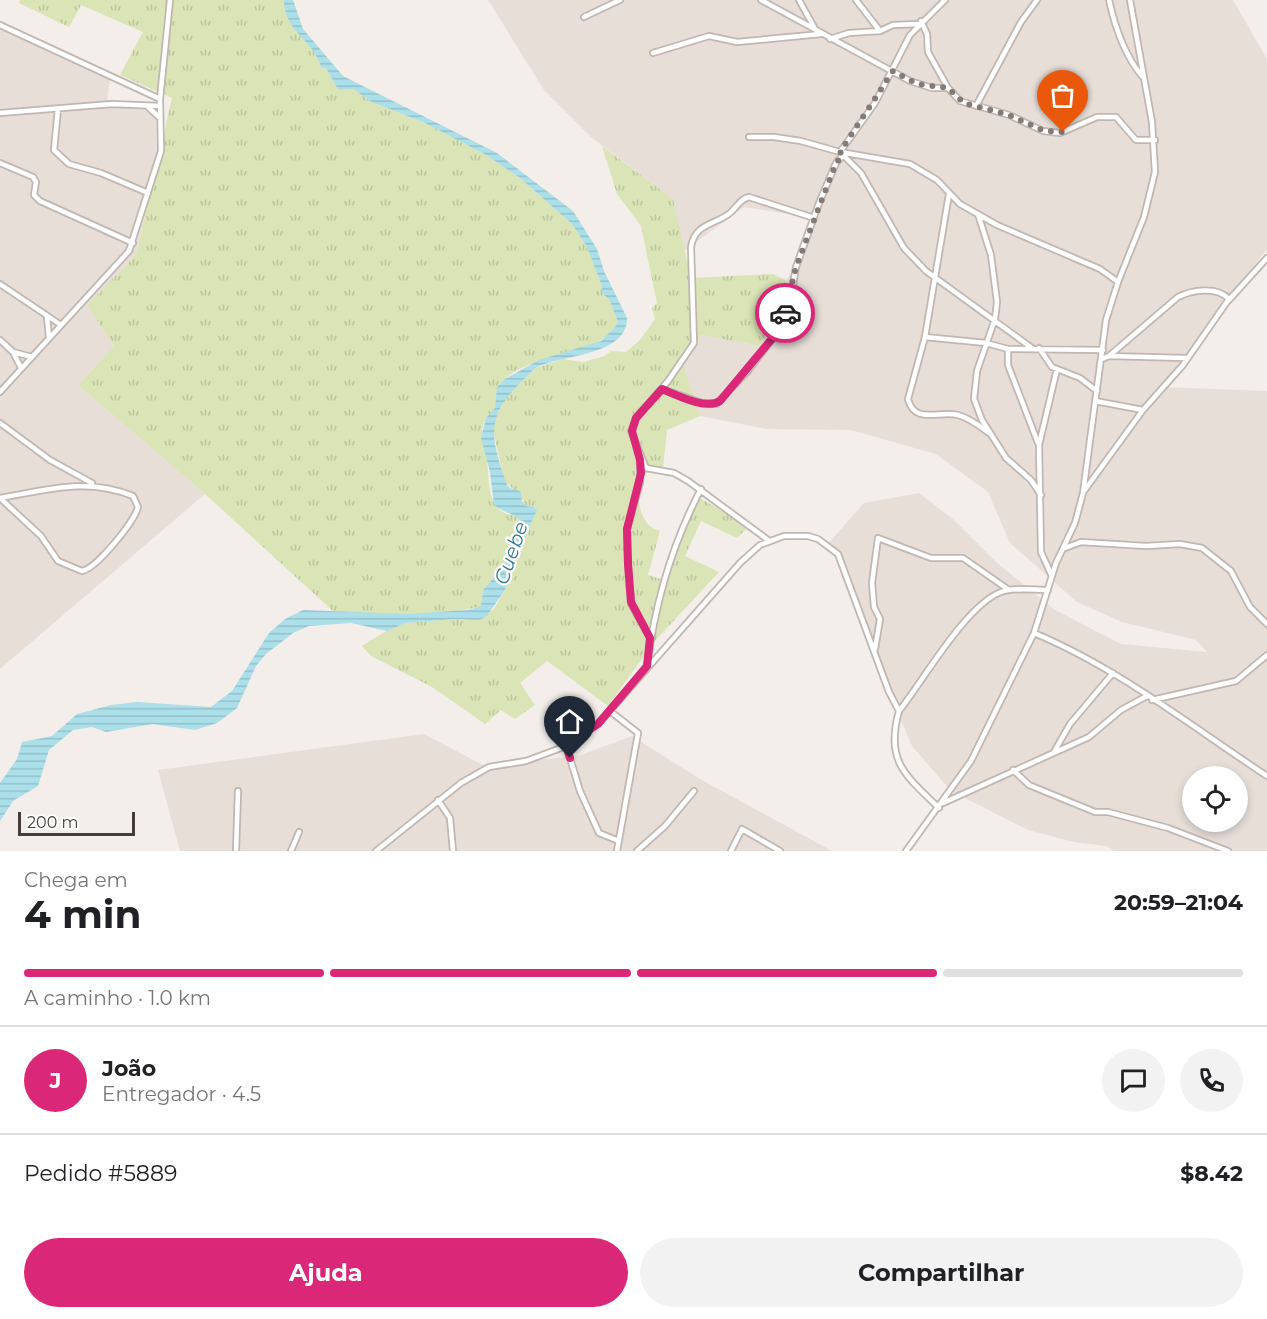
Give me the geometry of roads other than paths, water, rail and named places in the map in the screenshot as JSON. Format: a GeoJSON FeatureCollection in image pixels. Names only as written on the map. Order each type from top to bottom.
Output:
{"type":"FeatureCollection","features":[{"type":"Feature","properties":{"kind":"street"},"geometry":{"type":"LineString","coordinates":[[0,392],[49,337],[123,261],[133,243],[161,151],[160,99],[170,0]]}},
{"type":"Feature","properties":{"kind":"street"},"geometry":{"type":"LineString","coordinates":[[584,17],[620,0]]}},
{"type":"Feature","properties":{"kind":"street"},"geometry":{"type":"LineString","coordinates":[[761,0],[814,27]]}},
{"type":"Feature","properties":{"kind":"street"},"geometry":{"type":"LineString","coordinates":[[799,0],[820,34],[917,84],[948,88]]}},
{"type":"Feature","properties":{"kind":"street"},"geometry":{"type":"LineString","coordinates":[[856,0],[880,31]]}},
{"type":"Feature","properties":{"kind":"street"},"geometry":{"type":"LineString","coordinates":[[662,389],[702,403],[716,404],[747,372],[776,334],[814,218],[836,163],[893,71],[902,49],[920,22],[945,0]]}},
{"type":"Feature","properties":{"kind":"street"},"geometry":{"type":"LineString","coordinates":[[976,106],[1021,22],[1037,0]]}},
{"type":"Feature","properties":{"kind":"street"},"geometry":{"type":"LineString","coordinates":[[1109,0],[1120,39],[1132,65],[1143,78]]}},
{"type":"Feature","properties":{"kind":"street"},"geometry":{"type":"LineString","coordinates":[[906,851],[971,760],[1034,633],[1052,575],[1076,523],[1083,493],[1106,320],[1150,197],[1155,172],[1155,140],[1130,0]]}},
{"type":"Feature","properties":{"kind":"street"},"geometry":{"type":"LineString","coordinates":[[830,39],[849,33],[880,31],[893,25],[920,22]]}},
{"type":"Feature","properties":{"kind":"street"},"geometry":{"type":"LineString","coordinates":[[920,22],[927,34],[928,52],[948,88],[960,101],[1009,115],[1039,129],[1060,133],[1097,117],[1116,117],[1136,140],[1155,140]]}},
{"type":"Feature","properties":{"kind":"street"},"geometry":{"type":"LineString","coordinates":[[0,25],[160,99]]}},
{"type":"Feature","properties":{"kind":"street"},"geometry":{"type":"LineString","coordinates":[[653,53],[709,36],[737,42],[820,34]]}},
{"type":"Feature","properties":{"kind":"street"},"geometry":{"type":"LineString","coordinates":[[0,113],[112,104],[160,106]]}},
{"type":"Feature","properties":{"kind":"street"},"geometry":{"type":"LineString","coordinates":[[147,106],[160,118]]}},
{"type":"Feature","properties":{"kind":"street"},"geometry":{"type":"LineString","coordinates":[[58,109],[54,150],[69,164],[101,173],[148,193]]}},
{"type":"Feature","properties":{"kind":"street"},"geometry":{"type":"LineString","coordinates":[[749,137],[774,136],[842,153],[910,164],[936,180],[949,194],[978,214],[1100,269],[1118,282]]}},
{"type":"Feature","properties":{"kind":"street"},"geometry":{"type":"LineString","coordinates":[[850,140],[853,162]]}},
{"type":"Feature","properties":{"kind":"street"},"geometry":{"type":"LineString","coordinates":[[842,153],[853,162],[887,215],[904,248],[933,275],[1032,348]]}},
{"type":"Feature","properties":{"kind":"street"},"geometry":{"type":"LineString","coordinates":[[0,163],[33,177],[36,182],[34,195],[39,201],[133,243]]}},
{"type":"Feature","properties":{"kind":"street"},"geometry":{"type":"LineString","coordinates":[[949,194],[933,275],[924,337],[908,399],[911,408],[923,415],[957,415],[991,434]]}},
{"type":"Feature","properties":{"kind":"street"},"geometry":{"type":"LineString","coordinates":[[650,638],[631,602],[627,529],[640,483],[640,460],[632,431],[636,418],[662,389],[695,339],[691,247],[701,227],[729,214],[742,200],[749,197],[814,218]]}},
{"type":"Feature","properties":{"kind":"street"},"geometry":{"type":"LineString","coordinates":[[978,214],[991,255],[997,302],[995,319],[977,371],[973,395],[980,417],[1012,466],[1031,480],[1041,495]]}},
{"type":"Feature","properties":{"kind":"street"},"geometry":{"type":"LineString","coordinates":[[1083,493],[1143,410],[1186,358],[1228,301],[1267,258]]}},
{"type":"Feature","properties":{"kind":"street"},"geometry":{"type":"LineString","coordinates":[[0,284],[61,325]]}},
{"type":"Feature","properties":{"kind":"street"},"geometry":{"type":"LineString","coordinates":[[1102,359],[1109,356],[1187,293],[1218,292],[1228,301]]}},
{"type":"Feature","properties":{"kind":"street"},"geometry":{"type":"LineString","coordinates":[[47,317],[49,337]]}},
{"type":"Feature","properties":{"kind":"street"},"geometry":{"type":"LineString","coordinates":[[924,337],[986,343],[1008,349],[1103,350]]}},
{"type":"Feature","properties":{"kind":"street"},"geometry":{"type":"LineString","coordinates":[[0,340],[13,352],[21,368]]}},
{"type":"Feature","properties":{"kind":"street"},"geometry":{"type":"LineString","coordinates":[[1039,348],[1048,362],[1057,369],[1080,378],[1096,391]]}},
{"type":"Feature","properties":{"kind":"street"},"geometry":{"type":"LineString","coordinates":[[1008,349],[1008,365],[1039,445]]}},
{"type":"Feature","properties":{"kind":"street"},"geometry":{"type":"LineString","coordinates":[[13,352],[32,357]]}},
{"type":"Feature","properties":{"kind":"street"},"geometry":{"type":"LineString","coordinates":[[1109,356],[1186,358]]}},
{"type":"Feature","properties":{"kind":"street"},"geometry":{"type":"LineString","coordinates":[[1052,575],[1041,552],[1039,445],[1057,369]]}},
{"type":"Feature","properties":{"kind":"street"},"geometry":{"type":"LineString","coordinates":[[1095,401],[1143,410]]}},
{"type":"Feature","properties":{"kind":"street"},"geometry":{"type":"LineString","coordinates":[[0,423],[50,460],[94,485]]}},
{"type":"Feature","properties":{"kind":"street"},"geometry":{"type":"LineString","coordinates":[[640,460],[646,468],[674,472],[701,489],[768,540]]}},
{"type":"Feature","properties":{"kind":"street"},"geometry":{"type":"LineString","coordinates":[[94,485],[113,488],[133,496],[138,507],[113,543],[86,571],[75,570],[58,561],[41,536],[0,498],[53,486],[94,485]]}},
{"type":"Feature","properties":{"kind":"street"},"geometry":{"type":"LineString","coordinates":[[647,666],[657,602],[668,563],[701,489]]}},
{"type":"Feature","properties":{"kind":"street"},"geometry":{"type":"LineString","coordinates":[[376,851],[438,800],[489,767],[526,762],[566,745],[589,731],[610,711],[647,666],[740,563],[768,540],[784,536],[808,536],[818,539],[838,554],[899,711]]}},
{"type":"Feature","properties":{"kind":"street"},"geometry":{"type":"LineString","coordinates":[[874,651],[880,619],[874,607],[872,583],[878,538],[931,558],[963,558],[1009,590]]}},
{"type":"Feature","properties":{"kind":"street"},"geometry":{"type":"LineString","coordinates":[[1065,548],[1081,542],[1137,546],[1180,544],[1202,548],[1231,571],[1250,607],[1267,624]]}},
{"type":"Feature","properties":{"kind":"street"},"geometry":{"type":"LineString","coordinates":[[940,806],[909,779],[898,759],[893,733],[899,711],[933,661],[969,618],[993,596],[1009,590],[1047,590]]}},
{"type":"Feature","properties":{"kind":"street"},"geometry":{"type":"LineString","coordinates":[[1034,633],[1064,646],[1113,673],[1267,776]]}},
{"type":"Feature","properties":{"kind":"street"},"geometry":{"type":"LineString","coordinates":[[940,806],[1013,770],[1089,737],[1121,710],[1150,698],[1236,681],[1267,655]]}},
{"type":"Feature","properties":{"kind":"street"},"geometry":{"type":"LineString","coordinates":[[1054,752],[1070,724],[1113,673]]}},
{"type":"Feature","properties":{"kind":"street"},"geometry":{"type":"LineString","coordinates":[[610,711],[638,733],[617,851]]}},
{"type":"Feature","properties":{"kind":"street"},"geometry":{"type":"LineString","coordinates":[[566,745],[580,791],[599,833],[619,841]]}},
{"type":"Feature","properties":{"kind":"street"},"geometry":{"type":"LineString","coordinates":[[1013,770],[1029,785],[1095,812],[1108,812],[1168,828],[1228,851]]}},
{"type":"Feature","properties":{"kind":"street"},"geometry":{"type":"LineString","coordinates":[[236,851],[238,791]]}},
{"type":"Feature","properties":{"kind":"street"},"geometry":{"type":"LineString","coordinates":[[637,851],[665,826],[694,791]]}},
{"type":"Feature","properties":{"kind":"street"},"geometry":{"type":"LineString","coordinates":[[438,800],[450,818],[453,851]]}},
{"type":"Feature","properties":{"kind":"street"},"geometry":{"type":"LineString","coordinates":[[731,851],[742,830],[780,851]]}},
{"type":"Feature","properties":{"kind":"street"},"geometry":{"type":"LineString","coordinates":[[291,851],[299,832]]}},
{"type":"Feature","properties":{"kind":"water","name":"Cuebe"},"geometry":{"type":"Polygon","coordinates":[[[284,0],[293,0],[303,29],[343,76],[497,153],[573,211],[597,249],[604,271],[627,318],[624,331],[605,347],[536,368],[516,387],[500,409],[494,434],[505,480],[509,487],[521,492],[522,501],[526,506],[537,510],[524,538],[513,551],[505,590],[486,617],[479,620],[454,619],[405,623],[387,631],[351,623],[309,626],[293,633],[266,654],[256,666],[237,708],[217,723],[195,730],[153,724],[106,732],[92,727],[73,730],[49,750],[38,786],[13,801],[0,821],[0,783],[17,759],[22,742],[52,736],[77,714],[111,705],[137,702],[211,707],[232,691],[269,633],[285,619],[303,610],[407,614],[468,610],[481,606],[483,590],[503,567],[521,527],[521,520],[494,505],[490,472],[481,438],[486,418],[495,408],[497,387],[505,379],[539,360],[601,341],[618,322],[610,301],[602,292],[602,286],[587,247],[572,224],[520,178],[486,155],[425,123],[372,102],[353,89],[338,90],[326,68],[321,67],[313,50],[289,20],[284,0]]]}}]}
